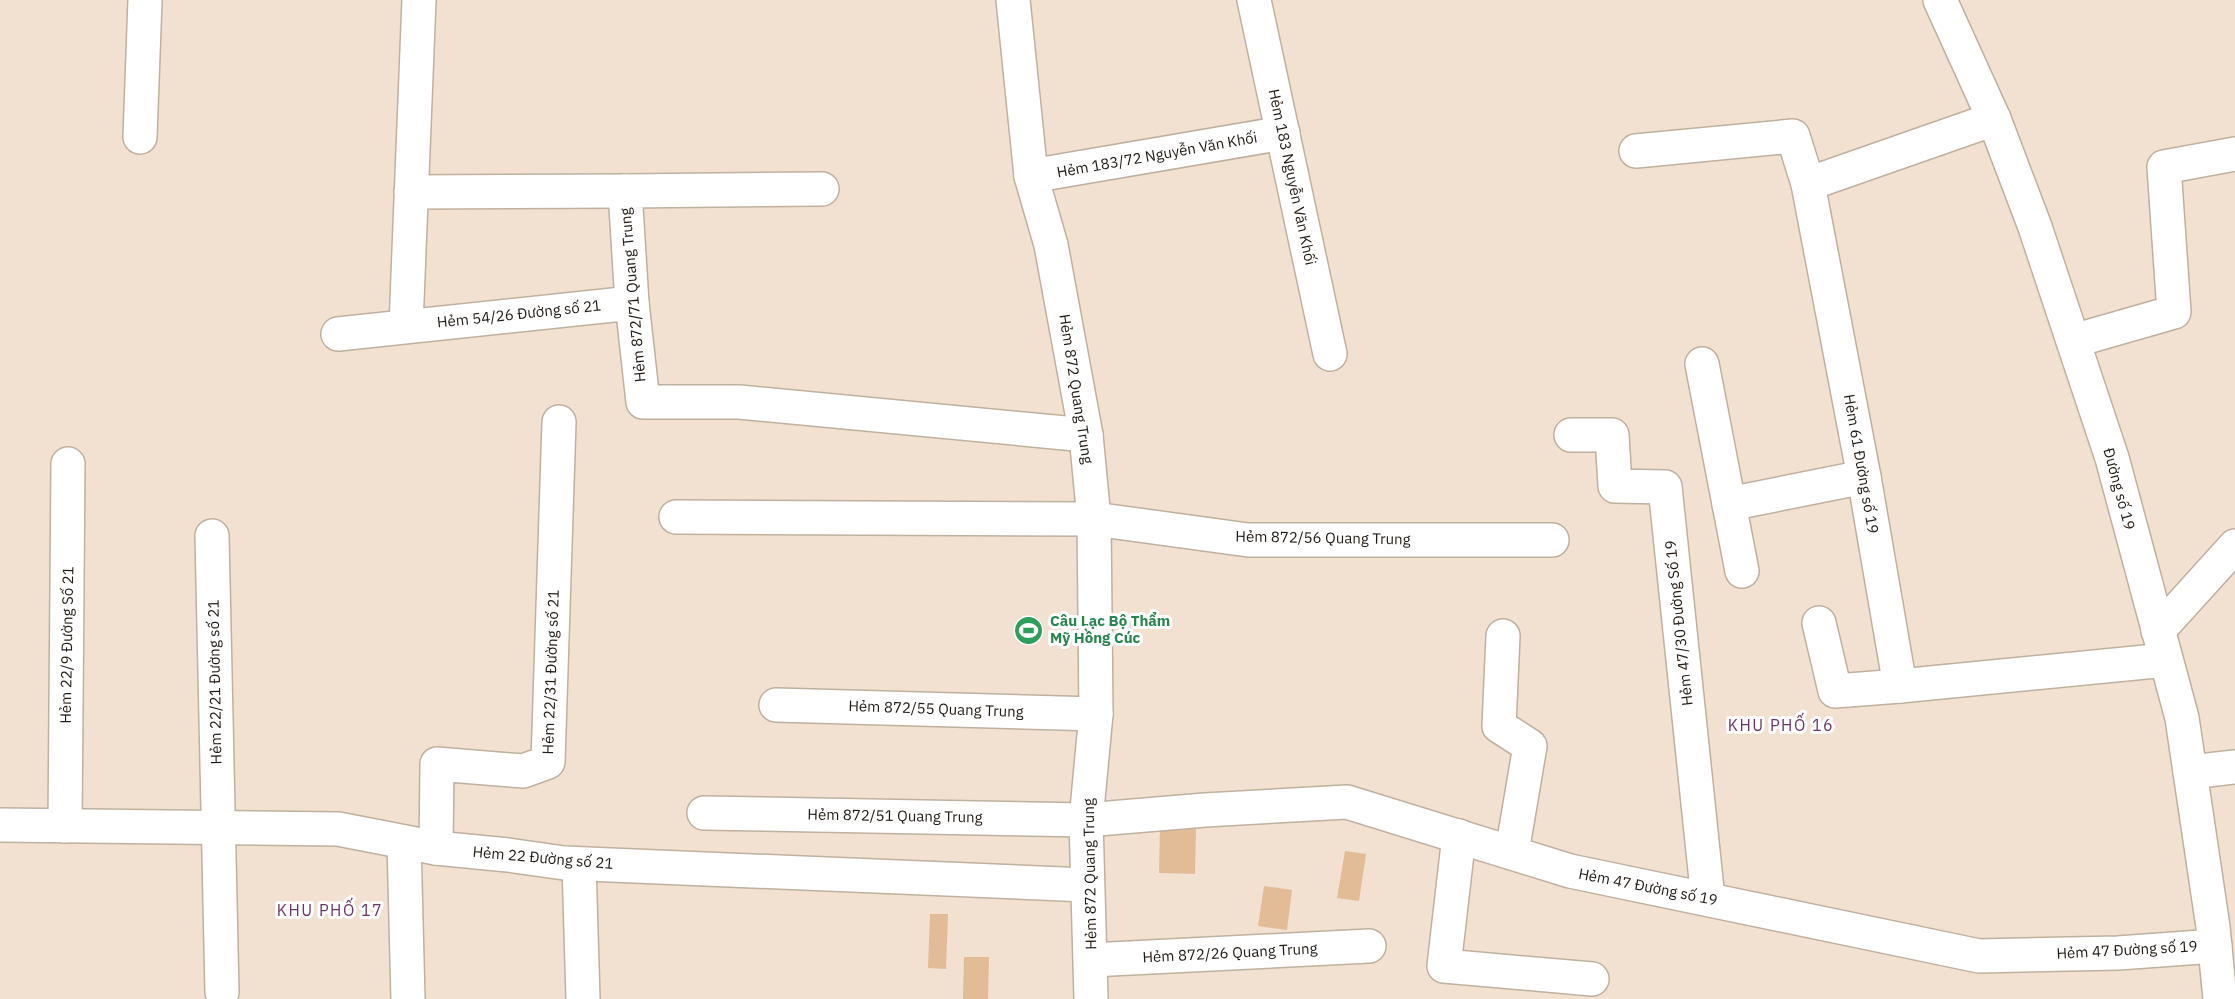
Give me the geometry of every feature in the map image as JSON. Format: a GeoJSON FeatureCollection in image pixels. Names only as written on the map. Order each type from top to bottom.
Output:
{"type":"FeatureCollection","features":[{"type":"Feature","properties":{"kind":"street"},"geometry":{"type":"LineString","coordinates":[[140,137],[145,0]]}},
{"type":"Feature","properties":{"kind":"street"},"geometry":{"type":"LineString","coordinates":[[406,326],[419,0]]}},
{"type":"Feature","properties":{"kind":"street","name":"Hẻm 872 Quang Trung"},"geometry":{"type":"LineString","coordinates":[[1012,0],[1031,176],[1051,245],[1086,435],[1094,519],[1096,714],[1086,820],[1091,999]]}},
{"type":"Feature","properties":{"kind":"street","name":"Hẻm 183 Nguyễn Văn Khối"},"geometry":{"type":"LineString","coordinates":[[1254,0],[1330,354]]}},
{"type":"Feature","properties":{"kind":"street","name":"Đường số 19"},"geometry":{"type":"LineString","coordinates":[[1940,0],[1994,119],[2035,227],[2112,458],[2182,718],[2215,946],[2220,999]]}},
{"type":"Feature","properties":{"kind":"street"},"geometry":{"type":"LineString","coordinates":[[1808,184],[1994,119]]}},
{"type":"Feature","properties":{"kind":"street","name":"Hẻm 183/72 Nguyễn Văn Khối"},"geometry":{"type":"LineString","coordinates":[[1031,176],[1283,133]]}},
{"type":"Feature","properties":{"kind":"street","name":"Hẻm 61 Đường số 19"},"geometry":{"type":"LineString","coordinates":[[1636,151],[1793,136],[1808,184],[1864,477],[1900,686]]}},
{"type":"Feature","properties":{"kind":"street"},"geometry":{"type":"LineString","coordinates":[[2073,341],[2174,312],[2164,167],[2235,154]]}},
{"type":"Feature","properties":{"kind":"street","name":"Hẻm 872/71 Quang Trung"},"geometry":{"type":"LineString","coordinates":[[822,189],[625,191],[632,303],[643,402],[739,402],[1086,435]]}},
{"type":"Feature","properties":{"kind":"street"},"geometry":{"type":"LineString","coordinates":[[411,192],[625,191]]}},
{"type":"Feature","properties":{"kind":"street","name":"Hẻm 54/26 Đường số 21"},"geometry":{"type":"LineString","coordinates":[[338,334],[632,303]]}},
{"type":"Feature","properties":{"kind":"street"},"geometry":{"type":"LineString","coordinates":[[1702,364],[1742,571]]}},
{"type":"Feature","properties":{"kind":"street","name":"Hẻm 22/31 Đường số 21"},"geometry":{"type":"LineString","coordinates":[[436,848],[437,764],[523,771],[548,762],[559,422]]}},
{"type":"Feature","properties":{"kind":"street","name":"Hẻm 47/30 Đường Số 19"},"geometry":{"type":"LineString","coordinates":[[1571,435],[1612,435],[1614,486],[1665,487],[1708,899]]}},
{"type":"Feature","properties":{"kind":"street","name":"Hẻm 22/9 Đường Số 21"},"geometry":{"type":"LineString","coordinates":[[65,826],[68,464]]}},
{"type":"Feature","properties":{"kind":"street"},"geometry":{"type":"LineString","coordinates":[[1729,504],[1864,477]]}},
{"type":"Feature","properties":{"kind":"street","name":"Hẻm 872/56 Quang Trung"},"geometry":{"type":"LineString","coordinates":[[676,517],[1094,519],[1248,540],[1552,540]]}},
{"type":"Feature","properties":{"kind":"street","name":"Hẻm 22/21 Đường số 21"},"geometry":{"type":"LineString","coordinates":[[212,536],[222,992]]}},
{"type":"Feature","properties":{"kind":"street"},"geometry":{"type":"LineString","coordinates":[[1819,623],[1835,691],[1900,686],[2162,645],[2235,546]]}},
{"type":"Feature","properties":{"kind":"street"},"geometry":{"type":"LineString","coordinates":[[1503,636],[1499,726],[1530,746],[1512,852]]}},
{"type":"Feature","properties":{"kind":"street","name":"Hẻm 872/55 Quang Trung"},"geometry":{"type":"LineString","coordinates":[[776,705],[1096,714]]}},
{"type":"Feature","properties":{"kind":"street"},"geometry":{"type":"LineString","coordinates":[[2190,772],[2235,767]]}},
{"type":"Feature","properties":{"kind":"street","name":"Hẻm 47 Đường số 19"},"geometry":{"type":"LineString","coordinates":[[1086,820],[1347,802],[1570,871],[1979,956],[2118,952],[2215,946]]}},
{"type":"Feature","properties":{"kind":"street","name":"Hẻm 872/51 Quang Trung"},"geometry":{"type":"LineString","coordinates":[[704,813],[1086,820]]}},
{"type":"Feature","properties":{"kind":"street","name":"Hẻm 22 Đường số 21"},"geometry":{"type":"LineString","coordinates":[[0,825],[338,829],[436,848],[579,864],[1087,885]]}},
{"type":"Feature","properties":{"kind":"street"},"geometry":{"type":"LineString","coordinates":[[1459,836],[1444,966],[1592,980]]}},
{"type":"Feature","properties":{"kind":"street"},"geometry":{"type":"LineString","coordinates":[[404,842],[408,999]]}},
{"type":"Feature","properties":{"kind":"street"},"geometry":{"type":"LineString","coordinates":[[579,864],[583,999]]}},
{"type":"Feature","properties":{"kind":"street","name":"Hẻm 872/26 Quang Trung"},"geometry":{"type":"LineString","coordinates":[[1091,960],[1369,946]]}},
{"type":"Feature","properties":{"kind":"building"},"geometry":{"type":"Polygon","coordinates":[[[1160,828],[1196,829],[1195,874],[1159,873],[1160,828]]]}},
{"type":"Feature","properties":{"kind":"building"},"geometry":{"type":"Polygon","coordinates":[[[1345,851],[1366,854],[1359,901],[1337,898],[1345,851]]]}},
{"type":"Feature","properties":{"kind":"building"},"geometry":{"type":"Polygon","coordinates":[[[1264,886],[1292,890],[1287,930],[1258,926],[1264,886]]]}},
{"type":"Feature","properties":{"kind":"building"},"geometry":{"type":"Polygon","coordinates":[[[930,914],[948,914],[946,969],[928,968],[930,914]]]}},
{"type":"Feature","properties":{"kind":"building"},"geometry":{"type":"Polygon","coordinates":[[[964,957],[989,957],[988,999],[963,999],[964,957]]]}},
{"type":"Feature","properties":{"kind":"place","name":"Câu Lạc Bộ Thẩm Mỹ Hồng Cúc"},"geometry":{"type":"Point","coordinates":[1029,630]}},
{"type":"Feature","properties":{"kind":"district","name":"KHU PHỐ 16"},"geometry":{"type":"Point","coordinates":[1781,725]}},
{"type":"Feature","properties":{"kind":"district","name":"KHU PHỐ 17"},"geometry":{"type":"Point","coordinates":[330,910]}}]}
